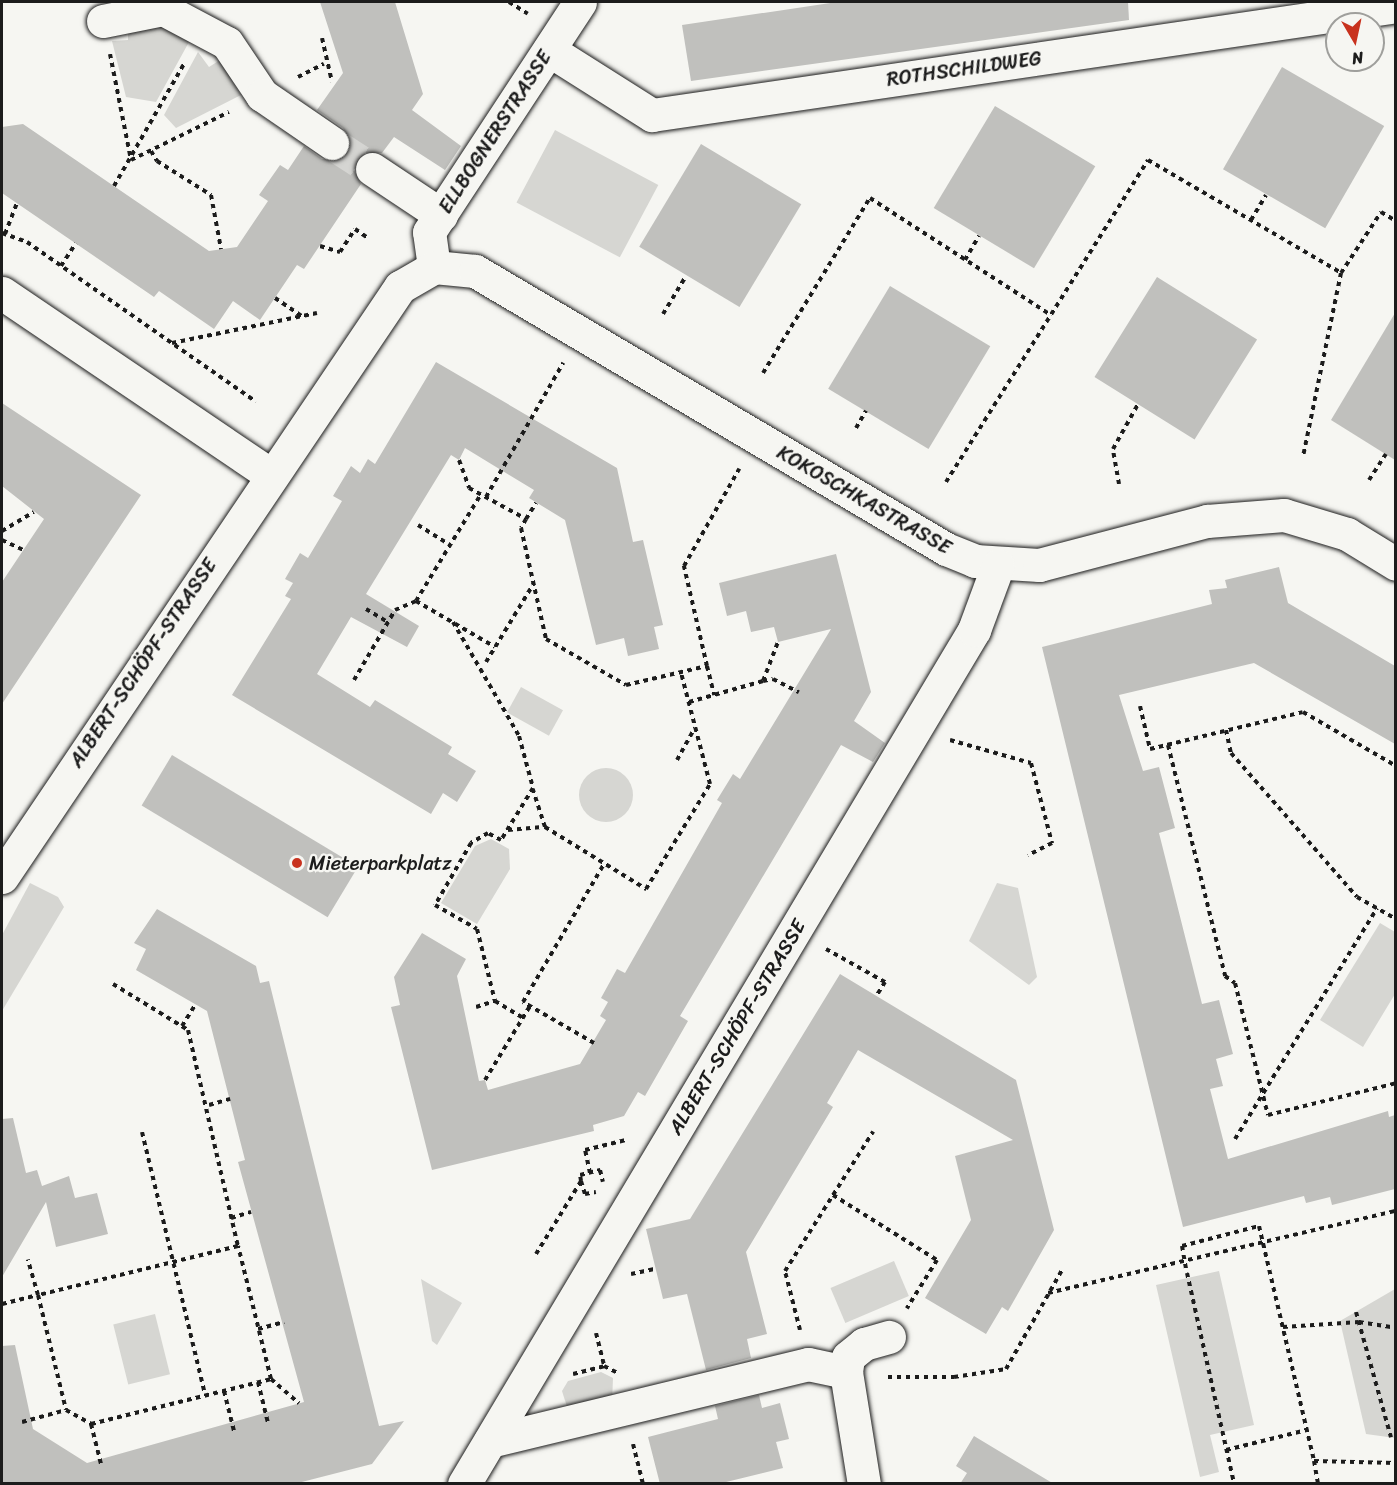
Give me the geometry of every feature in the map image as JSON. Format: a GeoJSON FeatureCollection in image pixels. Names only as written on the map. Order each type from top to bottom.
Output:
{"type":"FeatureCollection","features":[{"type":"Feature","properties":{"kind":"street","name":"ELLBOGNERSTRASSE"},"geometry":{"type":"LineString","coordinates":[[434,267],[429,232],[580,2]]}},
{"type":"Feature","properties":{"kind":"street","name":"ROTHSCHILDWEG"},"geometry":{"type":"LineString","coordinates":[[549,50],[652,115],[1395,6]]}},
{"type":"Feature","properties":{"kind":"street"},"geometry":{"type":"LineString","coordinates":[[103,21],[163,9],[226,43],[262,95],[332,142]]}},
{"type":"Feature","properties":{"kind":"street"},"geometry":{"type":"LineString","coordinates":[[372,169],[441,214]]}},
{"type":"Feature","properties":{"kind":"street","name":"ALBERT-SCHÖPF-STRASSE"},"geometry":{"type":"LineString","coordinates":[[6,860],[400,287],[434,267]]}},
{"type":"Feature","properties":{"kind":"street","name":"KOKOSCHKASTRASSE"},"geometry":{"type":"LineString","coordinates":[[434,267],[475,271],[945,549],[998,565],[1038,565],[1244,515],[1284,515],[1320,523],[1395,564]]}},
{"type":"Feature","properties":{"kind":"street"},"geometry":{"type":"LineString","coordinates":[[2,293],[272,475]]}},
{"type":"Feature","properties":{"kind":"street","name":"ALBERT-SCHÖPF-STRASSE"},"geometry":{"type":"LineString","coordinates":[[464,1484],[974,630],[998,565]]}},
{"type":"Feature","properties":{"kind":"street"},"geometry":{"type":"LineString","coordinates":[[864,1484],[846,1372],[848,1357],[856,1350],[889,1337]]}},
{"type":"Feature","properties":{"kind":"street"},"geometry":{"type":"LineString","coordinates":[[489,1441],[808,1364],[846,1372]]}},
{"type":"Feature","properties":{"kind":"path"},"geometry":{"type":"LineString","coordinates":[[103,21],[131,160]]}},
{"type":"Feature","properties":{"kind":"path"},"geometry":{"type":"LineString","coordinates":[[114,186],[203,31]]}},
{"type":"Feature","properties":{"kind":"path"},"geometry":{"type":"LineString","coordinates":[[322,38],[332,82]]}},
{"type":"Feature","properties":{"kind":"path"},"geometry":{"type":"LineString","coordinates":[[151,151],[157,161],[211,195],[221,249]]}},
{"type":"Feature","properties":{"kind":"path"},"geometry":{"type":"LineString","coordinates":[[946,482],[1148,160],[1341,273]]}},
{"type":"Feature","properties":{"kind":"path"},"geometry":{"type":"LineString","coordinates":[[1251,220],[1266,195]]}},
{"type":"Feature","properties":{"kind":"path"},"geometry":{"type":"LineString","coordinates":[[763,373],[870,198],[1051,315]]}},
{"type":"Feature","properties":{"kind":"path"},"geometry":{"type":"LineString","coordinates":[[17,203],[3,233],[61,266],[256,402]]}},
{"type":"Feature","properties":{"kind":"path"},"geometry":{"type":"LineString","coordinates":[[1303,457],[1341,273],[1381,212],[1395,221]]}},
{"type":"Feature","properties":{"kind":"path"},"geometry":{"type":"LineString","coordinates":[[320,246],[340,252],[355,230],[368,238]]}},
{"type":"Feature","properties":{"kind":"path"},"geometry":{"type":"LineString","coordinates":[[965,260],[979,236]]}},
{"type":"Feature","properties":{"kind":"path"},"geometry":{"type":"LineString","coordinates":[[61,266],[76,243]]}},
{"type":"Feature","properties":{"kind":"path"},"geometry":{"type":"LineString","coordinates":[[663,314],[686,276]]}},
{"type":"Feature","properties":{"kind":"path"},"geometry":{"type":"LineString","coordinates":[[275,298],[303,317]]}},
{"type":"Feature","properties":{"kind":"path"},"geometry":{"type":"LineString","coordinates":[[172,343],[317,313]]}},
{"type":"Feature","properties":{"kind":"path"},"geometry":{"type":"LineString","coordinates":[[486,497],[568,355]]}},
{"type":"Feature","properties":{"kind":"path"},"geometry":{"type":"LineString","coordinates":[[1119,484],[1113,449],[1138,404]]}},
{"type":"Feature","properties":{"kind":"path"},"geometry":{"type":"LineString","coordinates":[[856,428],[866,411]]}},
{"type":"Feature","properties":{"kind":"path"},"geometry":{"type":"LineString","coordinates":[[1369,480],[1386,454]]}},
{"type":"Feature","properties":{"kind":"path"},"geometry":{"type":"LineString","coordinates":[[459,459],[469,488],[526,519]]}},
{"type":"Feature","properties":{"kind":"path"},"geometry":{"type":"LineString","coordinates":[[714,695],[684,566],[744,461]]}},
{"type":"Feature","properties":{"kind":"path"},"geometry":{"type":"LineString","coordinates":[[354,680],[395,610],[416,601],[481,494]]}},
{"type":"Feature","properties":{"kind":"path"},"geometry":{"type":"LineString","coordinates":[[536,503],[521,528],[546,639],[626,685],[707,666]]}},
{"type":"Feature","properties":{"kind":"path"},"geometry":{"type":"LineString","coordinates":[[2,531],[34,512]]}},
{"type":"Feature","properties":{"kind":"path"},"geometry":{"type":"LineString","coordinates":[[418,525],[450,545]]}},
{"type":"Feature","properties":{"kind":"path"},"geometry":{"type":"LineString","coordinates":[[2,540],[23,550]]}},
{"type":"Feature","properties":{"kind":"path"},"geometry":{"type":"LineString","coordinates":[[486,662],[534,583]]}},
{"type":"Feature","properties":{"kind":"path"},"geometry":{"type":"LineString","coordinates":[[416,601],[495,647]]}},
{"type":"Feature","properties":{"kind":"path"},"geometry":{"type":"LineString","coordinates":[[366,609],[388,622]]}},
{"type":"Feature","properties":{"kind":"path"},"geometry":{"type":"LineString","coordinates":[[453,622],[519,736],[544,827]]}},
{"type":"Feature","properties":{"kind":"path"},"geometry":{"type":"LineString","coordinates":[[763,681],[778,642]]}},
{"type":"Feature","properties":{"kind":"path"},"geometry":{"type":"LineString","coordinates":[[508,830],[544,827],[646,889],[710,784],[681,673]]}},
{"type":"Feature","properties":{"kind":"path"},"geometry":{"type":"LineString","coordinates":[[689,702],[773,678],[799,692]]}},
{"type":"Feature","properties":{"kind":"path"},"geometry":{"type":"LineString","coordinates":[[1140,706],[1150,749],[1303,712],[1395,766]]}},
{"type":"Feature","properties":{"kind":"path"},"geometry":{"type":"LineString","coordinates":[[677,760],[696,728]]}},
{"type":"Feature","properties":{"kind":"path"},"geometry":{"type":"LineString","coordinates":[[914,730],[1031,763],[1052,843],[1028,855]]}},
{"type":"Feature","properties":{"kind":"path"},"geometry":{"type":"LineString","coordinates":[[1226,730],[1231,753],[1357,897],[1395,919]]}},
{"type":"Feature","properties":{"kind":"path"},"geometry":{"type":"LineString","coordinates":[[1168,745],[1225,976],[1235,983],[1268,1116],[1395,1083]]}},
{"type":"Feature","properties":{"kind":"path"},"geometry":{"type":"LineString","coordinates":[[523,1018],[495,1001],[477,929],[435,905],[471,843],[488,832],[501,840],[533,788]]}},
{"type":"Feature","properties":{"kind":"path"},"geometry":{"type":"LineString","coordinates":[[594,1043],[523,1002],[604,864]]}},
{"type":"Feature","properties":{"kind":"path"},"geometry":{"type":"LineString","coordinates":[[1235,1139],[1377,908]]}},
{"type":"Feature","properties":{"kind":"path"},"geometry":{"type":"LineString","coordinates":[[860,968],[885,982],[877,995]]}},
{"type":"Feature","properties":{"kind":"path"},"geometry":{"type":"LineString","coordinates":[[113,984],[188,1030],[209,1105],[206,1118],[271,1379],[299,1403]]}},
{"type":"Feature","properties":{"kind":"path"},"geometry":{"type":"LineString","coordinates":[[476,1007],[495,1001]]}},
{"type":"Feature","properties":{"kind":"path"},"geometry":{"type":"LineString","coordinates":[[182,1026],[195,1005]]}},
{"type":"Feature","properties":{"kind":"path"},"geometry":{"type":"LineString","coordinates":[[485,1080],[530,1006]]}},
{"type":"Feature","properties":{"kind":"path"},"geometry":{"type":"LineString","coordinates":[[209,1105],[230,1099]]}},
{"type":"Feature","properties":{"kind":"path"},"geometry":{"type":"LineString","coordinates":[[142,1132],[205,1395]]}},
{"type":"Feature","properties":{"kind":"path"},"geometry":{"type":"LineString","coordinates":[[808,1364],[785,1271],[873,1132]]}},
{"type":"Feature","properties":{"kind":"path"},"geometry":{"type":"LineString","coordinates":[[590,1173],[585,1150],[646,1136],[666,1146]]}},
{"type":"Feature","properties":{"kind":"path"},"geometry":{"type":"LineString","coordinates":[[600,1170],[604,1190],[585,1194],[582,1181],[580,1175],[600,1170]]}},
{"type":"Feature","properties":{"kind":"path"},"geometry":{"type":"LineString","coordinates":[[536,1254],[582,1181]]}},
{"type":"Feature","properties":{"kind":"path"},"geometry":{"type":"LineString","coordinates":[[833,1195],[937,1260],[889,1337]]}},
{"type":"Feature","properties":{"kind":"path"},"geometry":{"type":"LineString","coordinates":[[1048,1293],[1395,1211]]}},
{"type":"Feature","properties":{"kind":"path"},"geometry":{"type":"LineString","coordinates":[[231,1218],[251,1212]]}},
{"type":"Feature","properties":{"kind":"path"},"geometry":{"type":"LineString","coordinates":[[1234,1483],[1182,1246],[1259,1226],[1318,1484]]}},
{"type":"Feature","properties":{"kind":"path"},"geometry":{"type":"LineString","coordinates":[[2,1304],[238,1246]]}},
{"type":"Feature","properties":{"kind":"path"},"geometry":{"type":"LineString","coordinates":[[28,1259],[66,1410]]}},
{"type":"Feature","properties":{"kind":"path"},"geometry":{"type":"LineString","coordinates":[[636,1273],[655,1269]]}},
{"type":"Feature","properties":{"kind":"path"},"geometry":{"type":"LineString","coordinates":[[846,1372],[883,1377],[996,1374],[1006,1369],[1062,1270]]}},
{"type":"Feature","properties":{"kind":"path"},"geometry":{"type":"LineString","coordinates":[[583,1285],[604,1366]]}},
{"type":"Feature","properties":{"kind":"path"},"geometry":{"type":"LineString","coordinates":[[1356,1312],[1391,1437]]}},
{"type":"Feature","properties":{"kind":"path"},"geometry":{"type":"LineString","coordinates":[[258,1329],[284,1322]]}},
{"type":"Feature","properties":{"kind":"path"},"geometry":{"type":"LineString","coordinates":[[1283,1327],[1359,1322],[1395,1328]]}},
{"type":"Feature","properties":{"kind":"path"},"geometry":{"type":"LineString","coordinates":[[560,1378],[604,1366],[619,1373],[629,1407]]}},
{"type":"Feature","properties":{"kind":"path"},"geometry":{"type":"LineString","coordinates":[[22,1422],[66,1410],[91,1424],[271,1379]]}},
{"type":"Feature","properties":{"kind":"path"},"geometry":{"type":"LineString","coordinates":[[258,1383],[268,1423]]}},
{"type":"Feature","properties":{"kind":"path"},"geometry":{"type":"LineString","coordinates":[[224,1391],[234,1431]]}},
{"type":"Feature","properties":{"kind":"path"},"geometry":{"type":"LineString","coordinates":[[91,1424],[101,1464]]}},
{"type":"Feature","properties":{"kind":"path"},"geometry":{"type":"LineString","coordinates":[[1226,1450],[1307,1430]]}},
{"type":"Feature","properties":{"kind":"path"},"geometry":{"type":"LineString","coordinates":[[636,1456],[643,1484]]}},
{"type":"Feature","properties":{"kind":"path"},"geometry":{"type":"LineString","coordinates":[[1314,1461],[1395,1463]]}},
{"type":"Feature","properties":{"kind":"shaded area"},"geometry":{"type":"Polygon","coordinates":[[[160,19],[187,33],[189,42],[156,102],[126,97],[112,41],[128,40],[128,28],[160,19]]]}},
{"type":"Feature","properties":{"kind":"shaded area"},"geometry":{"type":"Polygon","coordinates":[[[198,52],[209,67],[220,60],[241,95],[176,128],[164,115],[198,52]]]}},
{"type":"Feature","properties":{"kind":"shaded area"},"geometry":{"type":"Polygon","coordinates":[[[555,130],[658,185],[620,257],[517,202],[555,130]]]}},
{"type":"Feature","properties":{"kind":"shaded area"},"geometry":{"type":"Polygon","coordinates":[[[521,687],[563,710],[549,736],[507,712],[521,687]]]}},
{"type":"Feature","properties":{"kind":"shaded area"},"geometry":{"type":"Polygon","coordinates":[[[606,768],[616,770],[625,776],[631,785],[633,795],[631,805],[625,814],[616,820],[606,822],[596,820],[587,814],[581,805],[579,795],[581,785],[587,776],[596,770],[606,768]]]}},
{"type":"Feature","properties":{"kind":"shaded area"},"geometry":{"type":"Polygon","coordinates":[[[491,839],[509,849],[510,869],[477,924],[441,903],[475,846],[491,839]]]}},
{"type":"Feature","properties":{"kind":"shaded area"},"geometry":{"type":"Polygon","coordinates":[[[30,883],[58,897],[64,907],[2,1011],[2,935],[30,883]]]}},
{"type":"Feature","properties":{"kind":"shaded area"},"geometry":{"type":"Polygon","coordinates":[[[997,883],[1018,888],[1037,977],[1029,985],[969,941],[997,883]]]}},
{"type":"Feature","properties":{"kind":"shaded area"},"geometry":{"type":"Polygon","coordinates":[[[1380,923],[1395,932],[1395,994],[1363,1047],[1320,1020],[1380,923]]]}},
{"type":"Feature","properties":{"kind":"shaded area"},"geometry":{"type":"Polygon","coordinates":[[[894,1261],[909,1296],[845,1323],[830,1288],[894,1261]]]}},
{"type":"Feature","properties":{"kind":"shaded area"},"geometry":{"type":"Polygon","coordinates":[[[1219,1271],[1254,1425],[1210,1435],[1219,1472],[1200,1477],[1156,1285],[1219,1271]]]}},
{"type":"Feature","properties":{"kind":"shaded area"},"geometry":{"type":"Polygon","coordinates":[[[421,1279],[462,1303],[437,1345],[432,1341],[421,1279]]]}},
{"type":"Feature","properties":{"kind":"shaded area"},"geometry":{"type":"Polygon","coordinates":[[[1395,1289],[1395,1438],[1366,1434],[1340,1321],[1395,1289]]]}},
{"type":"Feature","properties":{"kind":"shaded area"},"geometry":{"type":"Polygon","coordinates":[[[155,1314],[170,1374],[128,1385],[113,1324],[155,1314]]]}},
{"type":"Feature","properties":{"kind":"shaded area"},"geometry":{"type":"Polygon","coordinates":[[[601,1372],[613,1378],[612,1402],[568,1410],[562,1391],[568,1381],[601,1372]]]}},
{"type":"Feature","properties":{"kind":"building"},"geometry":{"type":"Polygon","coordinates":[[[320,2],[395,2],[423,94],[412,110],[461,146],[445,170],[394,137],[382,153],[363,153],[353,168],[361,184],[304,269],[297,265],[260,320],[233,301],[214,329],[159,291],[154,297],[2,193],[2,127],[23,124],[209,251],[237,247],[268,201],[259,195],[280,165],[288,170],[304,146],[322,159],[340,160],[351,145],[343,128],[317,110],[343,73],[320,2]]]}},
{"type":"Feature","properties":{"kind":"building"},"geometry":{"type":"Polygon","coordinates":[[[837,2],[1128,2],[1129,20],[691,81],[682,25],[837,2]]]}},
{"type":"Feature","properties":{"kind":"building"},"geometry":{"type":"Polygon","coordinates":[[[1282,67],[1384,126],[1325,228],[1223,169],[1282,67]]]}},
{"type":"Feature","properties":{"kind":"building"},"geometry":{"type":"Polygon","coordinates":[[[995,106],[1095,166],[1034,268],[934,208],[995,106]]]}},
{"type":"Feature","properties":{"kind":"building"},"geometry":{"type":"Polygon","coordinates":[[[701,144],[801,204],[739,307],[639,247],[701,144]]]}},
{"type":"Feature","properties":{"kind":"building"},"geometry":{"type":"Polygon","coordinates":[[[1157,277],[1257,340],[1195,440],[1094,377],[1157,277]]]}},
{"type":"Feature","properties":{"kind":"building"},"geometry":{"type":"Polygon","coordinates":[[[890,286],[990,346],[928,449],[828,389],[890,286]]]}},
{"type":"Feature","properties":{"kind":"building"},"geometry":{"type":"Polygon","coordinates":[[[1395,313],[1395,460],[1331,420],[1395,313]]]}},
{"type":"Feature","properties":{"kind":"building"},"geometry":{"type":"Polygon","coordinates":[[[436,362],[617,468],[633,542],[643,540],[663,625],[654,627],[659,649],[628,656],[624,638],[596,645],[565,520],[529,498],[534,490],[465,448],[459,460],[451,455],[366,594],[419,626],[407,647],[351,617],[317,674],[370,707],[375,700],[452,747],[448,754],[476,771],[457,802],[443,793],[431,814],[232,695],[291,599],[285,596],[293,583],[285,579],[300,553],[308,558],[342,501],[333,496],[351,466],[360,473],[368,459],[375,464],[436,362]]]}},
{"type":"Feature","properties":{"kind":"building"},"geometry":{"type":"Polygon","coordinates":[[[2,403],[141,495],[2,704],[2,582],[44,519],[2,486],[2,403]]]}},
{"type":"Feature","properties":{"kind":"building"},"geometry":{"type":"Polygon","coordinates":[[[836,554],[871,692],[854,721],[885,743],[873,762],[841,745],[680,1016],[688,1021],[645,1096],[638,1092],[624,1116],[593,1125],[594,1131],[432,1170],[391,1007],[400,1005],[394,977],[422,933],[466,959],[457,976],[479,1081],[485,1080],[488,1090],[580,1064],[606,1020],[600,1016],[608,1002],[601,998],[617,969],[625,973],[722,803],[717,800],[733,774],[740,779],[831,629],[778,642],[774,627],[751,632],[746,611],[727,616],[719,583],[836,554]]]}},
{"type":"Feature","properties":{"kind":"building"},"geometry":{"type":"Polygon","coordinates":[[[1279,567],[1288,603],[1395,666],[1395,744],[1254,663],[1119,695],[1143,771],[1159,767],[1175,828],[1159,833],[1202,1004],[1219,1000],[1233,1054],[1216,1059],[1223,1086],[1210,1089],[1228,1159],[1388,1111],[1389,1117],[1395,1115],[1395,1189],[1332,1205],[1330,1197],[1306,1203],[1304,1196],[1183,1227],[1042,647],[1212,604],[1209,590],[1227,588],[1225,580],[1279,567]]]}},
{"type":"Feature","properties":{"kind":"building"},"geometry":{"type":"Polygon","coordinates":[[[172,755],[358,867],[328,917],[142,806],[172,755]]]}},
{"type":"Feature","properties":{"kind":"building"},"geometry":{"type":"Polygon","coordinates":[[[157,909],[256,966],[260,983],[269,981],[379,1426],[404,1421],[372,1464],[294,1484],[2,1484],[2,1346],[15,1345],[33,1429],[87,1463],[304,1402],[238,1162],[245,1160],[207,1011],[136,970],[146,949],[134,943],[157,909]]]}},
{"type":"Feature","properties":{"kind":"building"},"geometry":{"type":"Polygon","coordinates":[[[840,974],[1016,1080],[1054,1230],[1008,1311],[1002,1307],[986,1334],[925,1298],[971,1220],[955,1156],[1013,1140],[858,1050],[827,1103],[833,1107],[746,1252],[767,1334],[747,1339],[751,1358],[706,1370],[687,1294],[663,1299],[646,1229],[690,1219],[840,974]]]}},
{"type":"Feature","properties":{"kind":"building"},"geometry":{"type":"Polygon","coordinates":[[[13,1118],[26,1173],[37,1170],[42,1186],[69,1176],[75,1198],[97,1193],[108,1234],[56,1247],[46,1202],[2,1277],[2,1119],[13,1118]]]}},
{"type":"Feature","properties":{"kind":"building"},"geometry":{"type":"Polygon","coordinates":[[[759,1395],[762,1408],[780,1403],[789,1439],[776,1442],[783,1468],[718,1484],[660,1484],[648,1437],[718,1419],[715,1406],[759,1395]]]}},
{"type":"Feature","properties":{"kind":"building"},"geometry":{"type":"Polygon","coordinates":[[[974,1436],[1054,1484],[960,1484],[967,1473],[956,1466],[974,1436]]]}},
{"type":"Feature","properties":{"kind":"tunnel"},"geometry":{"type":"LineString","coordinates":[[332,143],[372,169]]}},
{"type":"Feature","properties":{"kind":"place","name":"Mieterparkplatz"},"geometry":{"type":"Point","coordinates":[297,863]}}]}
